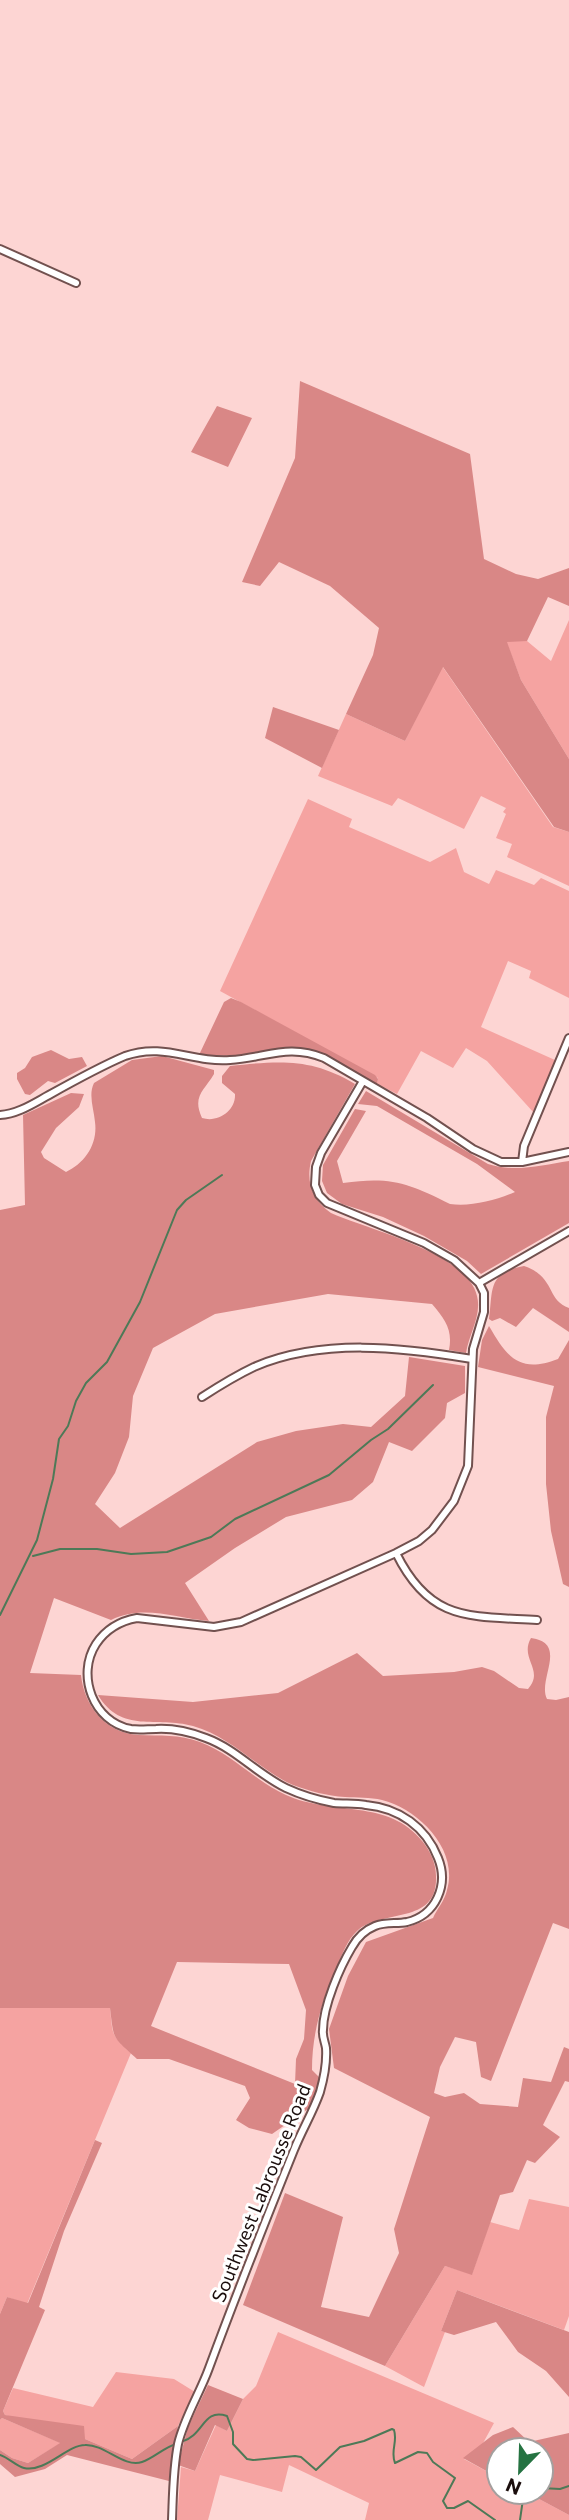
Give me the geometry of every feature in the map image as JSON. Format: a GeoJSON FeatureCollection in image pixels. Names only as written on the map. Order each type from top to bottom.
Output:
{"type":"FeatureCollection","features":[{"type":"Feature","properties":{"kind":"street"},"geometry":{"type":"LineString","coordinates":[[0,249],[76,283]]}},
{"type":"Feature","properties":{"kind":"street"},"geometry":{"type":"LineString","coordinates":[[522,1162],[524,1146],[569,1038]]}},
{"type":"Feature","properties":{"kind":"street"},"geometry":{"type":"LineString","coordinates":[[0,1115],[21,1110],[113,1062],[148,1050],[168,1051],[193,1058],[230,1060],[295,1050],[308,1051],[488,1157],[501,1162],[522,1162],[569,1152]]}},
{"type":"Feature","properties":{"kind":"street"},"geometry":{"type":"LineString","coordinates":[[363,1081],[321,1153],[315,1177],[319,1195],[327,1203],[424,1243],[454,1259],[479,1283],[569,1231]]}},
{"type":"Feature","properties":{"kind":"street","name":"Southwest Labrousse Road"},"geometry":{"type":"LineString","coordinates":[[172,2520],[173,2480],[183,2430],[319,2093],[326,2066],[323,2030],[327,2004],[351,1948],[359,1937],[376,1926],[404,1923],[419,1918],[433,1907],[440,1891],[442,1872],[439,1859],[421,1829],[392,1811],[363,1804],[336,1803],[290,1790],[257,1772],[222,1745],[196,1734],[160,1728],[130,1729],[120,1725],[96,1705],[88,1689],[89,1660],[102,1635],[125,1620],[146,1619],[214,1627],[241,1622],[397,1553],[432,1530],[454,1502],[462,1485],[469,1453],[472,1359],[475,1338],[484,1312],[484,1293],[479,1283]]}},
{"type":"Feature","properties":{"kind":"street"},"geometry":{"type":"LineString","coordinates":[[202,1398],[256,1366],[313,1352],[346,1348],[404,1349],[472,1359]]}},
{"type":"Feature","properties":{"kind":"street"},"geometry":{"type":"LineString","coordinates":[[397,1553],[420,1591],[439,1606],[472,1616],[537,1620]]}},
{"type":"Feature","properties":{"kind":"shaded area"},"geometry":{"type":"Polygon","coordinates":[[[300,381],[470,454],[484,559],[516,574],[538,579],[569,568],[569,606],[548,597],[527,641],[507,642],[521,680],[569,759],[569,832],[554,827],[443,667],[405,741],[346,714],[373,655],[379,628],[330,586],[279,562],[260,586],[242,582],[295,458],[300,381]]]}},
{"type":"Feature","properties":{"kind":"shaded area"},"geometry":{"type":"Polygon","coordinates":[[[217,406],[252,418],[228,467],[191,452],[217,406]]]}},
{"type":"Feature","properties":{"kind":"shaded area"},"geometry":{"type":"Polygon","coordinates":[[[569,620],[569,759],[521,680],[506,641],[527,641],[551,661],[569,620]]]}},
{"type":"Feature","properties":{"kind":"shaded area"},"geometry":{"type":"Polygon","coordinates":[[[442,666],[553,827],[569,832],[569,886],[507,857],[512,844],[496,838],[506,808],[481,796],[464,829],[398,798],[392,806],[318,776],[346,714],[405,741],[442,666]]]}},
{"type":"Feature","properties":{"kind":"shaded area"},"geometry":{"type":"Polygon","coordinates":[[[273,707],[339,730],[322,768],[265,738],[273,707]]]}},
{"type":"Feature","properties":{"kind":"shaded area"},"geometry":{"type":"Polygon","coordinates":[[[308,799],[352,819],[349,827],[430,862],[456,848],[464,872],[489,884],[496,870],[534,885],[541,878],[569,891],[569,998],[529,978],[531,971],[508,961],[481,1027],[555,1060],[534,1113],[487,1061],[466,1048],[453,1068],[421,1051],[397,1094],[377,1084],[378,1078],[220,991],[308,799]]]}},
{"type":"Feature","properties":{"kind":"shaded area"},"geometry":{"type":"Polygon","coordinates":[[[231,998],[375,1075],[377,1084],[326,1056],[298,1047],[231,1056],[199,1055],[224,1002],[231,998]]]}},
{"type":"Feature","properties":{"kind":"shaded area"},"geometry":{"type":"Polygon","coordinates":[[[51,1050],[69,1059],[82,1057],[87,1066],[55,1083],[48,1081],[30,1095],[25,1094],[17,1079],[17,1073],[25,1068],[32,1057],[51,1050]]]}},
{"type":"Feature","properties":{"kind":"shaded area"},"geometry":{"type":"Polygon","coordinates":[[[162,1056],[214,1070],[198,1104],[202,1118],[208,1119],[220,1117],[233,1106],[235,1094],[222,1083],[222,1076],[230,1066],[279,1062],[309,1065],[339,1075],[355,1084],[311,1161],[309,1176],[315,1196],[331,1213],[414,1244],[455,1267],[470,1281],[478,1303],[477,1317],[466,1353],[449,1350],[450,1336],[447,1325],[432,1304],[328,1294],[215,1314],[153,1348],[133,1396],[129,1437],[115,1473],[95,1504],[120,1528],[257,1442],[296,1431],[343,1424],[371,1427],[405,1396],[409,1357],[465,1366],[465,1393],[447,1403],[445,1418],[412,1451],[389,1442],[373,1482],[352,1500],[286,1517],[185,1583],[209,1621],[147,1612],[123,1615],[111,1620],[54,1598],[30,1673],[81,1675],[92,1707],[98,1716],[116,1729],[138,1735],[177,1737],[200,1742],[223,1753],[286,1795],[322,1805],[377,1813],[394,1819],[409,1828],[430,1853],[436,1876],[434,1892],[428,1902],[407,1914],[368,1924],[357,1931],[348,1943],[327,1992],[316,2030],[312,2070],[321,2079],[308,2109],[272,2134],[249,2128],[236,2120],[250,2098],[245,2086],[169,2059],[137,2059],[116,2037],[110,2008],[0,2008],[0,1210],[25,1205],[23,1115],[71,1093],[84,1094],[79,1107],[56,1128],[41,1152],[44,1158],[66,1172],[84,1158],[92,1145],[95,1130],[91,1097],[94,1083],[132,1060],[162,1056]],[[177,1962],[151,2026],[295,2084],[296,2059],[304,2039],[306,2010],[289,1964],[177,1962]]]}},
{"type":"Feature","properties":{"kind":"shaded area"},"geometry":{"type":"Polygon","coordinates":[[[366,1091],[488,1164],[518,1168],[569,1161],[569,1223],[481,1274],[467,1261],[424,1236],[383,1217],[342,1204],[327,1193],[322,1181],[323,1165],[355,1109],[366,1111],[337,1161],[343,1183],[374,1180],[399,1183],[458,1205],[483,1202],[515,1192],[477,1164],[377,1106],[358,1104],[366,1091]]]}},
{"type":"Feature","properties":{"kind":"shaded area"},"geometry":{"type":"Polygon","coordinates":[[[524,1266],[541,1276],[557,1300],[569,1308],[569,1332],[533,1308],[516,1327],[500,1318],[492,1321],[489,1319],[494,1284],[503,1273],[524,1266]]]}},
{"type":"Feature","properties":{"kind":"shaded area"},"geometry":{"type":"Polygon","coordinates":[[[489,1326],[508,1354],[516,1360],[533,1365],[558,1359],[569,1340],[569,1587],[563,1584],[551,1531],[546,1484],[546,1417],[554,1386],[478,1367],[482,1340],[489,1326]]]}},
{"type":"Feature","properties":{"kind":"shaded area"},"geometry":{"type":"Polygon","coordinates":[[[531,1638],[542,1641],[550,1654],[545,1691],[547,1699],[569,1697],[569,1929],[553,1923],[491,2081],[481,2077],[476,2042],[455,2037],[440,2067],[434,2093],[445,2097],[464,2093],[480,2104],[518,2107],[523,2078],[551,2082],[564,2047],[569,2049],[569,2082],[565,2081],[543,2125],[560,2137],[535,2163],[527,2160],[513,2192],[500,2195],[472,2275],[445,2266],[385,2366],[243,2305],[285,2193],[343,2217],[321,2307],[369,2317],[399,2253],[394,2229],[430,2117],[334,2068],[329,2029],[348,1976],[366,1942],[433,1918],[446,1894],[449,1875],[447,1860],[441,1846],[422,1822],[396,1805],[377,1799],[325,1794],[293,1785],[207,1731],[180,1723],[129,1719],[117,1715],[98,1695],[193,1702],[278,1693],[357,1653],[383,1676],[454,1672],[482,1667],[494,1671],[519,1688],[528,1689],[534,1676],[528,1652],[531,1638]]]}},
{"type":"Feature","properties":{"kind":"shaded area"},"geometry":{"type":"Polygon","coordinates":[[[0,2008],[110,2008],[114,2034],[131,2053],[27,2304],[7,2297],[0,2314],[0,2008]]]}},
{"type":"Feature","properties":{"kind":"shaded area"},"geometry":{"type":"Polygon","coordinates":[[[95,2140],[102,2143],[64,2231],[39,2307],[45,2310],[3,2411],[5,2415],[84,2426],[85,2439],[132,2459],[178,2426],[169,2481],[67,2455],[45,2469],[15,2477],[0,2464],[0,2450],[12,2458],[28,2463],[60,2443],[2,2418],[0,2420],[0,2314],[7,2297],[28,2303],[95,2140]]]}},
{"type":"Feature","properties":{"kind":"shaded area"},"geometry":{"type":"Polygon","coordinates":[[[529,2199],[569,2207],[569,2316],[564,2330],[457,2290],[441,2331],[445,2332],[424,2387],[385,2366],[445,2266],[472,2274],[490,2222],[519,2230],[529,2199]]]}},
{"type":"Feature","properties":{"kind":"shaded area"},"geometry":{"type":"Polygon","coordinates":[[[457,2290],[569,2332],[569,2397],[546,2371],[518,2352],[496,2322],[454,2335],[441,2331],[457,2290]]]}},
{"type":"Feature","properties":{"kind":"shaded area"},"geometry":{"type":"Polygon","coordinates":[[[278,2332],[494,2423],[482,2445],[464,2459],[485,2470],[485,2506],[552,2506],[569,2515],[569,2520],[365,2520],[369,2503],[289,2465],[282,2492],[220,2475],[208,2520],[177,2520],[181,2467],[195,2471],[216,2425],[227,2431],[243,2399],[256,2386],[278,2332]]]}},
{"type":"Feature","properties":{"kind":"shaded area"},"geometry":{"type":"Polygon","coordinates":[[[116,2372],[174,2379],[195,2392],[178,2426],[132,2459],[85,2439],[5,2415],[3,2411],[13,2388],[93,2407],[116,2372]]]}},
{"type":"Feature","properties":{"kind":"shaded area"},"geometry":{"type":"Polygon","coordinates":[[[208,2385],[243,2399],[227,2431],[215,2425],[195,2471],[178,2465],[188,2427],[208,2385]]]}},
{"type":"Feature","properties":{"kind":"shaded area"},"geometry":{"type":"Polygon","coordinates":[[[2,2418],[61,2443],[28,2463],[12,2458],[0,2450],[2,2418]]]}},
{"type":"Feature","properties":{"kind":"shaded area"},"geometry":{"type":"Polygon","coordinates":[[[513,2427],[523,2436],[492,2436],[513,2427]]]}},
{"type":"Feature","properties":{"kind":"shaded area"},"geometry":{"type":"Polygon","coordinates":[[[569,2433],[569,2515],[552,2506],[555,2506],[555,2436],[569,2433]]]}},
{"type":"Feature","properties":{"kind":"shaded area"},"geometry":{"type":"Polygon","coordinates":[[[485,2441],[485,2470],[463,2458],[485,2441]]]}},
{"type":"Feature","properties":{"kind":"waterway"},"geometry":{"type":"LineString","coordinates":[[0,1615],[37,1540],[53,1479],[59,1439],[68,1426],[76,1401],[86,1383],[107,1362],[140,1302],[177,1210],[186,1200],[222,1175]]}},
{"type":"Feature","properties":{"kind":"waterway"},"geometry":{"type":"LineString","coordinates":[[33,1556],[60,1549],[97,1549],[131,1554],[167,1552],[211,1537],[235,1519],[329,1475],[388,1429],[433,1385]]}},
{"type":"Feature","properties":{"kind":"waterway"},"geometry":{"type":"LineString","coordinates":[[181,2442],[189,2439],[213,2416],[227,2416],[233,2432],[233,2444],[247,2459],[295,2456],[301,2457],[316,2470],[340,2447],[364,2441],[392,2429],[395,2434],[395,2463],[418,2452],[427,2453],[433,2462],[455,2478],[443,2501],[447,2508],[454,2508],[468,2501],[495,2520]]}},
{"type":"Feature","properties":{"kind":"waterway"},"geometry":{"type":"LineString","coordinates":[[0,2455],[21,2467],[32,2468],[40,2467],[71,2449],[85,2445],[100,2448],[135,2463],[176,2444]]}},
{"type":"Feature","properties":{"kind":"waterway"},"geometry":{"type":"LineString","coordinates":[[555,2489],[569,2486]]}},
{"type":"Feature","properties":{"kind":"waterway"},"geometry":{"type":"LineString","coordinates":[[520,2520],[522,2506]]}}]}
